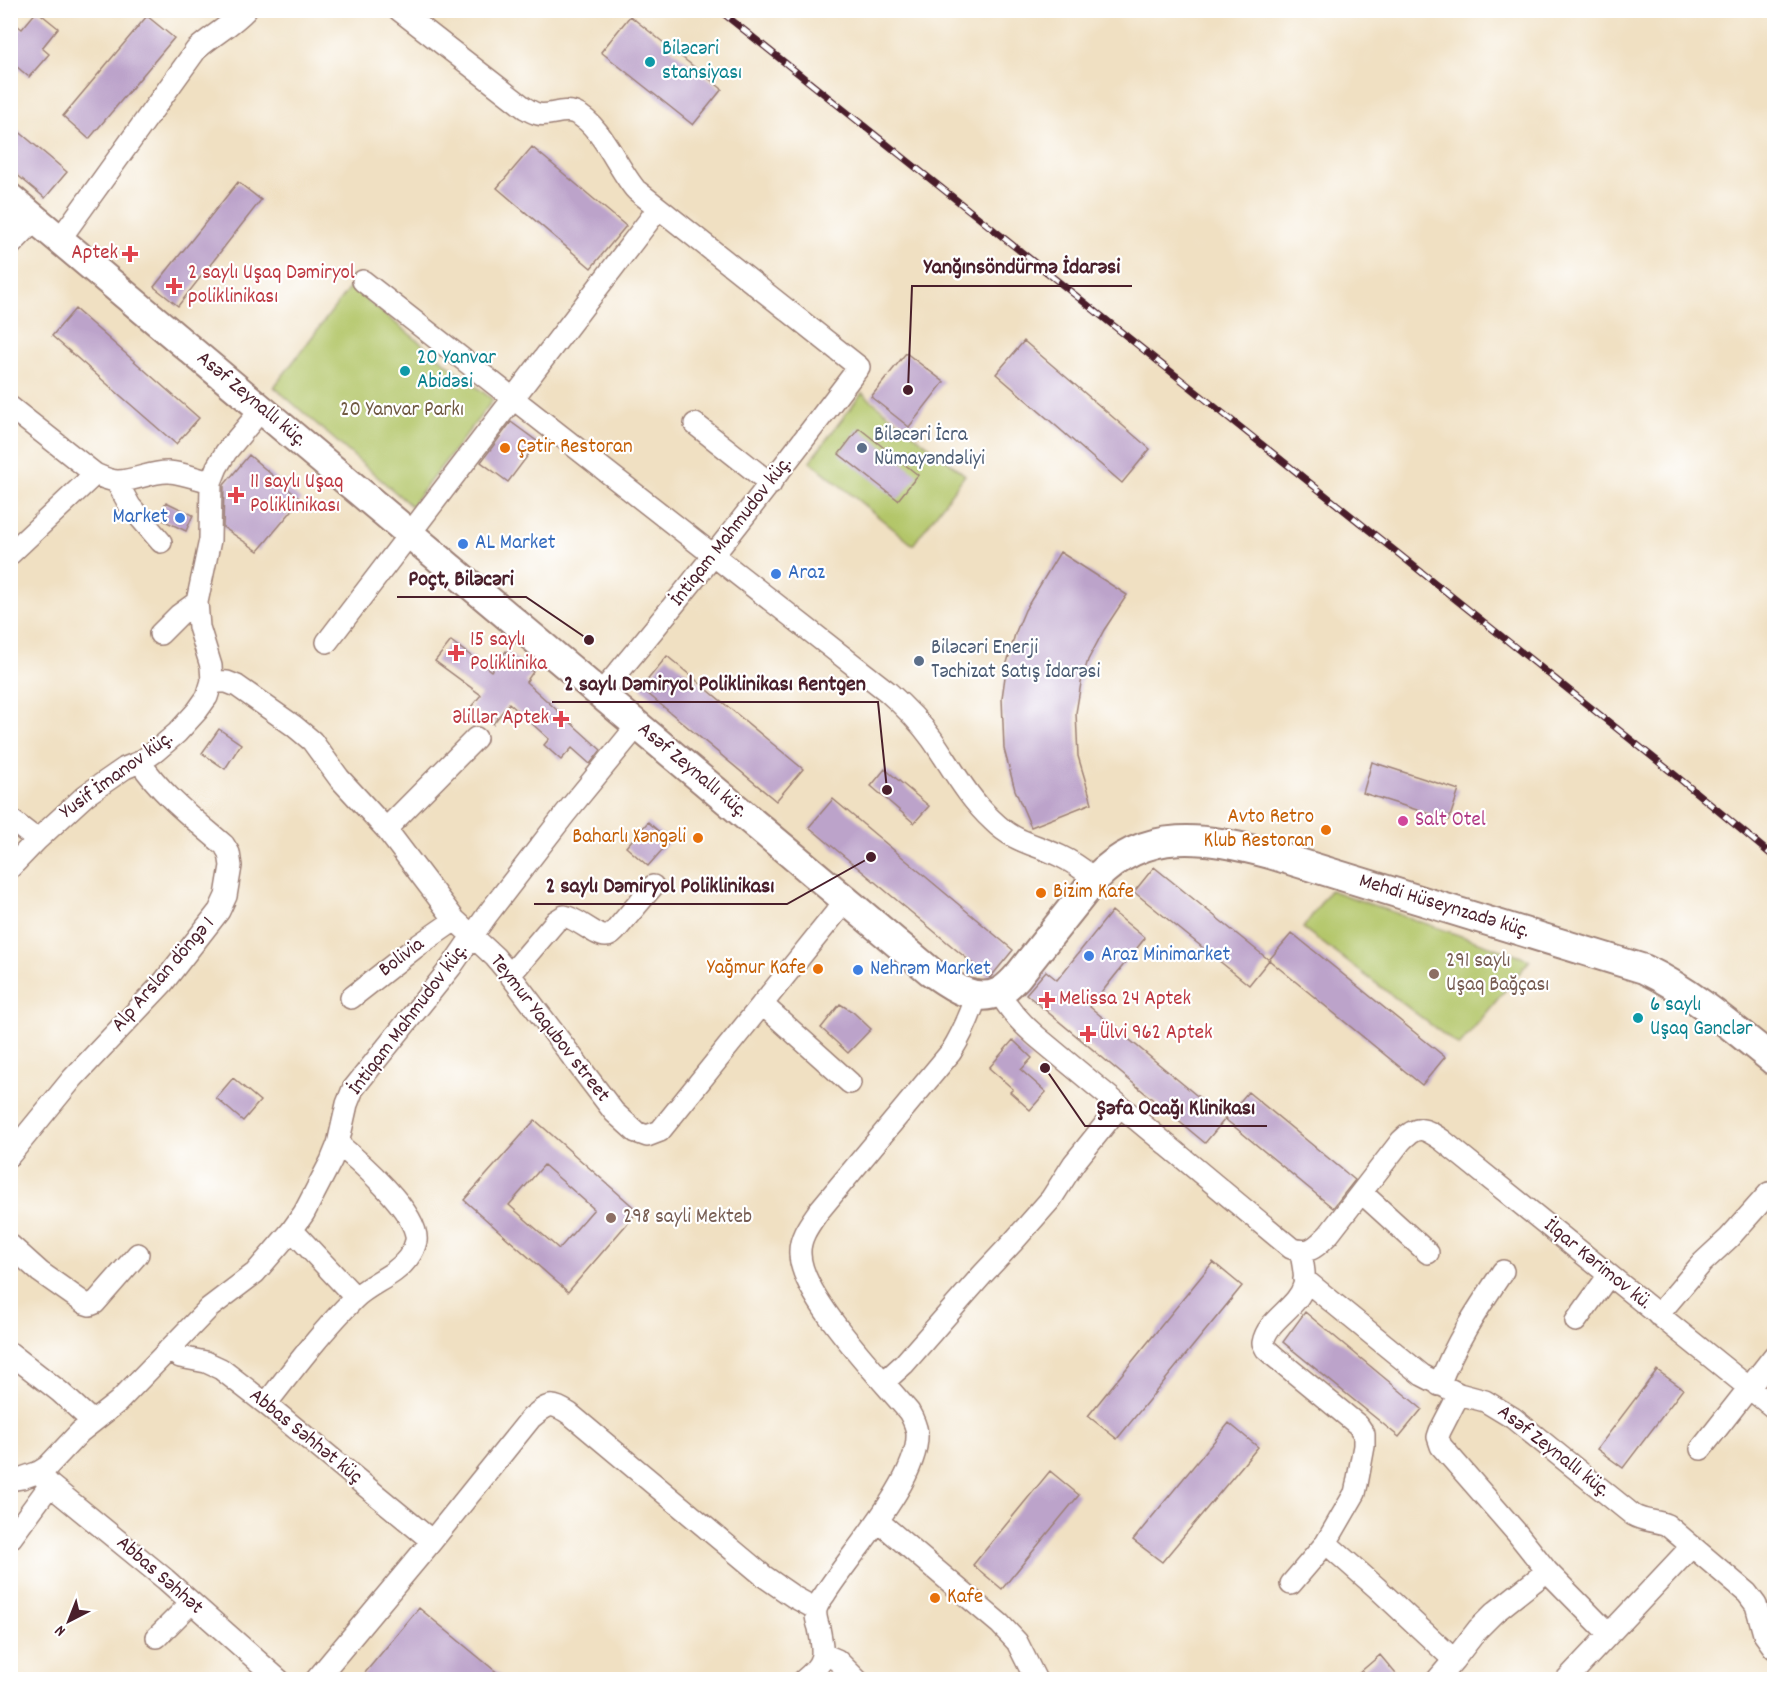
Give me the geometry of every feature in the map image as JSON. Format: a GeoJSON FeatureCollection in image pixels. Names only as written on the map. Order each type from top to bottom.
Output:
{"type":"FeatureCollection","features":[{"type":"Feature","properties":{"kind":"main road","name":"Asəf Zeynallı küç."},"geometry":{"type":"LineString","coordinates":[[10,198],[930,971],[964,992],[988,994]]}},
{"type":"Feature","properties":{"kind":"main road","name":"Mehdi Hüseynzadə küç."},"geometry":{"type":"LineString","coordinates":[[1095,879],[1108,865],[1125,855],[1138,848],[1164,841],[1212,841],[1270,854],[1644,969],[1689,995],[1774,1061]]}},
{"type":"Feature","properties":{"kind":"main road"},"geometry":{"type":"LineString","coordinates":[[988,994],[1017,977],[1095,879]]}},
{"type":"Feature","properties":{"kind":"street"},"geometry":{"type":"LineString","coordinates":[[60,239],[196,50],[235,22],[246,10]]}},
{"type":"Feature","properties":{"kind":"street"},"geometry":{"type":"LineString","coordinates":[[327,642],[658,209],[626,178],[596,130],[586,120],[574,113],[562,111],[538,114],[525,108],[399,10]]}},
{"type":"Feature","properties":{"kind":"street","name":"İntiqam Mahmudov küç."},"geometry":{"type":"LineString","coordinates":[[600,694],[771,484],[859,367],[658,209]]}},
{"type":"Feature","properties":{"kind":"street"},"geometry":{"type":"LineString","coordinates":[[10,246],[36,219]]}},
{"type":"Feature","properties":{"kind":"street"},"geometry":{"type":"LineString","coordinates":[[363,281],[888,692],[907,709],[931,737],[975,801],[1006,833],[1031,846],[1058,855],[1095,879]]}},
{"type":"Feature","properties":{"kind":"street"},"geometry":{"type":"LineString","coordinates":[[10,406],[95,474],[116,481],[171,472],[211,482]]}},
{"type":"Feature","properties":{"kind":"street"},"geometry":{"type":"LineString","coordinates":[[212,681],[211,666],[199,627],[197,602],[210,540],[211,482],[226,452],[262,409]]}},
{"type":"Feature","properties":{"kind":"street"},"geometry":{"type":"LineString","coordinates":[[695,424],[771,484]]}},
{"type":"Feature","properties":{"kind":"street"},"geometry":{"type":"LineString","coordinates":[[10,554],[95,474]]}},
{"type":"Feature","properties":{"kind":"street"},"geometry":{"type":"LineString","coordinates":[[116,481],[130,506],[161,542]]}},
{"type":"Feature","properties":{"kind":"street"},"geometry":{"type":"LineString","coordinates":[[160,634],[179,615],[197,602]]}},
{"type":"Feature","properties":{"kind":"street","name":"Yusif İmanov küç."},"geometry":{"type":"LineString","coordinates":[[10,868],[86,795],[125,768],[140,762],[177,733],[207,697],[212,681]]}},
{"type":"Feature","properties":{"kind":"street","name":"Teymur Yaqubov street"},"geometry":{"type":"LineString","coordinates":[[212,681],[227,682],[237,686],[312,741],[339,778],[386,830],[454,920],[495,957],[510,975],[614,1112],[636,1132],[647,1136],[660,1131],[670,1120],[846,900]]}},
{"type":"Feature","properties":{"kind":"street","name":"İntiqam Mahmudov küç."},"geometry":{"type":"LineString","coordinates":[[10,1480],[45,1479],[47,1467],[80,1432],[118,1402],[209,1308],[255,1273],[292,1230],[304,1213],[331,1161],[353,1089],[451,967],[565,814],[637,726]]}},
{"type":"Feature","properties":{"kind":"street"},"geometry":{"type":"LineString","coordinates":[[386,830],[476,738]]}},
{"type":"Feature","properties":{"kind":"street","name":"Alp Arslan döngə 1"},"geometry":{"type":"LineString","coordinates":[[10,1155],[73,1078],[162,984],[219,911],[226,896],[231,866],[229,853],[224,845],[164,793],[140,762]]}},
{"type":"Feature","properties":{"kind":"street"},"geometry":{"type":"LineString","coordinates":[[10,819],[37,840]]}},
{"type":"Feature","properties":{"kind":"street"},"geometry":{"type":"LineString","coordinates":[[510,975],[556,921],[564,916],[573,917],[603,936],[609,936],[652,886]]}},
{"type":"Feature","properties":{"kind":"street","name":"Bolivia"},"geometry":{"type":"LineString","coordinates":[[351,998],[454,920]]}},
{"type":"Feature","properties":{"kind":"street"},"geometry":{"type":"LineString","coordinates":[[804,1680],[813,1672],[823,1654],[816,1609],[825,1593],[878,1521],[909,1468],[917,1434],[909,1412],[852,1346],[814,1295],[800,1261],[800,1245],[808,1226],[818,1212],[951,1052],[969,1019],[988,994],[1006,1005],[1017,1019],[1119,1107],[1291,1248],[1301,1252],[1311,1250],[1324,1239],[1362,1193],[1428,1252]]}},
{"type":"Feature","properties":{"kind":"street"},"geometry":{"type":"LineString","coordinates":[[762,1004],[850,1083]]}},
{"type":"Feature","properties":{"kind":"street"},"geometry":{"type":"LineString","coordinates":[[884,1382],[904,1364],[1051,1199],[1074,1163],[1119,1107]]}},
{"type":"Feature","properties":{"kind":"street","name":"İlqar Kərimov kü."},"geometry":{"type":"LineString","coordinates":[[1362,1193],[1409,1132],[1417,1128],[1429,1131],[1774,1408]]}},
{"type":"Feature","properties":{"kind":"street"},"geometry":{"type":"LineString","coordinates":[[266,1404],[304,1355],[355,1297],[398,1269],[409,1257],[416,1242],[415,1232],[407,1216],[390,1192],[364,1165],[338,1143]]}},
{"type":"Feature","properties":{"kind":"street"},"geometry":{"type":"LineString","coordinates":[[1658,1315],[1702,1263],[1738,1229],[1769,1193]]}},
{"type":"Feature","properties":{"kind":"street"},"geometry":{"type":"LineString","coordinates":[[292,1230],[355,1297]]}},
{"type":"Feature","properties":{"kind":"street"},"geometry":{"type":"LineString","coordinates":[[10,1245],[40,1272],[90,1305],[95,1303],[138,1254]]}},
{"type":"Feature","properties":{"kind":"street"},"geometry":{"type":"LineString","coordinates":[[1291,1584],[1326,1543],[1355,1493],[1364,1446],[1364,1434],[1358,1425],[1275,1357],[1263,1343],[1268,1330],[1304,1286],[1301,1252]]}},
{"type":"Feature","properties":{"kind":"street"},"geometry":{"type":"LineString","coordinates":[[1439,1385],[1462,1333],[1503,1271]]}},
{"type":"Feature","properties":{"kind":"street"},"geometry":{"type":"LineString","coordinates":[[1576,1321],[1609,1275]]}},
{"type":"Feature","properties":{"kind":"street","name":"Asəf Zeynallı küç."},"geometry":{"type":"LineString","coordinates":[[1304,1279],[1422,1375],[1459,1394],[1485,1401],[1499,1408],[1633,1515],[1642,1520],[1657,1521],[1667,1525],[1747,1593],[1756,1605],[1764,1634],[1774,1647]]}},
{"type":"Feature","properties":{"kind":"street","name":"Abbas Səhhət küç"},"geometry":{"type":"LineString","coordinates":[[168,1350],[180,1357],[206,1362],[221,1369],[432,1542]]}},
{"type":"Feature","properties":{"kind":"street"},"geometry":{"type":"LineString","coordinates":[[10,1353],[60,1392],[93,1422]]}},
{"type":"Feature","properties":{"kind":"street"},"geometry":{"type":"LineString","coordinates":[[1701,1449],[1774,1356]]}},
{"type":"Feature","properties":{"kind":"street"},"geometry":{"type":"LineString","coordinates":[[1459,1394],[1440,1431],[1438,1437],[1441,1446],[1547,1571],[1609,1634]]}},
{"type":"Feature","properties":{"kind":"street"},"geometry":{"type":"LineString","coordinates":[[316,1680],[432,1542],[531,1418],[546,1406],[555,1405],[570,1414],[780,1588],[816,1609]]}},
{"type":"Feature","properties":{"kind":"street"},"geometry":{"type":"LineString","coordinates":[[11,1538],[45,1479]]}},
{"type":"Feature","properties":{"kind":"street","name":"Abbas Səhhət"},"geometry":{"type":"LineString","coordinates":[[45,1479],[165,1579],[279,1680]]}},
{"type":"Feature","properties":{"kind":"street"},"geometry":{"type":"LineString","coordinates":[[878,1521],[1000,1624],[1017,1642],[1036,1680]]}},
{"type":"Feature","properties":{"kind":"street"},"geometry":{"type":"LineString","coordinates":[[1326,1543],[1454,1660]]}},
{"type":"Feature","properties":{"kind":"street"},"geometry":{"type":"LineString","coordinates":[[1566,1680],[1692,1546]]}},
{"type":"Feature","properties":{"kind":"street"},"geometry":{"type":"LineString","coordinates":[[1437,1680],[1478,1629],[1494,1613],[1547,1571]]}},
{"type":"Feature","properties":{"kind":"street"},"geometry":{"type":"LineString","coordinates":[[157,1637],[191,1603]]}},
{"type":"Feature","properties":{"kind":"street"},"geometry":{"type":"LineString","coordinates":[[823,1654],[837,1660],[857,1680]]}},
{"type":"Feature","properties":{"kind":"green space","name":"20 Yanvar Parkı"},"geometry":{"type":"Polygon","coordinates":[[[350,287],[493,400],[411,506],[274,387],[350,287]]]}},
{"type":"Feature","properties":{"kind":"green space"},"geometry":{"type":"Polygon","coordinates":[[[862,393],[965,475],[913,545],[810,461],[862,393]]]}},
{"type":"Feature","properties":{"kind":"green space"},"geometry":{"type":"Polygon","coordinates":[[[1330,890],[1530,960],[1459,1046],[1303,928],[1330,890]]]}},
{"type":"Feature","properties":{"kind":"building"},"geometry":{"type":"Polygon","coordinates":[[[37,11],[58,28],[42,48],[49,54],[29,77],[10,61],[10,20],[22,29],[37,11]]]}},
{"type":"Feature","properties":{"kind":"building"},"geometry":{"type":"Polygon","coordinates":[[[147,16],[174,38],[89,139],[63,116],[147,16]]]}},
{"type":"Feature","properties":{"kind":"building","name":"Biləcəri stansiyası"},"geometry":{"type":"Polygon","coordinates":[[[630,16],[722,89],[693,125],[601,52],[630,16]]]}},
{"type":"Feature","properties":{"kind":"building"},"geometry":{"type":"Polygon","coordinates":[[[10,124],[67,172],[45,198],[10,169],[10,124]]]}},
{"type":"Feature","properties":{"kind":"building"},"geometry":{"type":"Polygon","coordinates":[[[532,147],[626,226],[591,268],[497,188],[532,147]]]}},
{"type":"Feature","properties":{"kind":"building"},"geometry":{"type":"Polygon","coordinates":[[[238,182],[261,200],[178,306],[154,287],[238,182]]]}},
{"type":"Feature","properties":{"kind":"building"},"geometry":{"type":"Polygon","coordinates":[[[75,309],[199,418],[176,444],[52,336],[75,309]]]}},
{"type":"Feature","properties":{"kind":"building"},"geometry":{"type":"Polygon","coordinates":[[[1024,341],[1150,449],[1122,483],[996,374],[1024,341]]]}},
{"type":"Feature","properties":{"kind":"building"},"geometry":{"type":"Polygon","coordinates":[[[906,353],[944,382],[909,427],[871,397],[906,353]]]}},
{"type":"Feature","properties":{"kind":"building"},"geometry":{"type":"Polygon","coordinates":[[[511,422],[538,442],[508,482],[481,462],[511,422]]]}},
{"type":"Feature","properties":{"kind":"building"},"geometry":{"type":"Polygon","coordinates":[[[859,428],[918,475],[898,500],[839,454],[859,428]]]}},
{"type":"Feature","properties":{"kind":"building"},"geometry":{"type":"Polygon","coordinates":[[[249,455],[301,500],[258,551],[223,527],[224,485],[249,455]]]}},
{"type":"Feature","properties":{"kind":"building"},"geometry":{"type":"Polygon","coordinates":[[[166,502],[193,515],[186,531],[158,518],[166,502]]]}},
{"type":"Feature","properties":{"kind":"building"},"geometry":{"type":"Polygon","coordinates":[[[1060,552],[1127,595],[1088,660],[1081,683],[1076,713],[1078,756],[1092,803],[1031,827],[1015,790],[1004,749],[1002,698],[1007,663],[1015,634],[1025,610],[1060,552]]]}},
{"type":"Feature","properties":{"kind":"building"},"geometry":{"type":"Polygon","coordinates":[[[451,641],[491,671],[506,651],[533,672],[526,682],[601,750],[590,764],[572,748],[561,760],[544,745],[549,739],[509,703],[493,724],[471,707],[481,695],[435,661],[451,641]]]}},
{"type":"Feature","properties":{"kind":"building"},"geometry":{"type":"Polygon","coordinates":[[[667,656],[803,769],[776,801],[641,688],[667,656]]]}},
{"type":"Feature","properties":{"kind":"building"},"geometry":{"type":"Polygon","coordinates":[[[219,729],[241,744],[225,769],[202,753],[219,729]]]}},
{"type":"Feature","properties":{"kind":"building"},"geometry":{"type":"Polygon","coordinates":[[[1372,762],[1459,790],[1449,820],[1363,793],[1372,762]]]}},
{"type":"Feature","properties":{"kind":"building"},"geometry":{"type":"Polygon","coordinates":[[[885,769],[929,806],[914,823],[871,786],[885,769]]]}},
{"type":"Feature","properties":{"kind":"building"},"geometry":{"type":"Polygon","coordinates":[[[833,799],[1013,950],[990,978],[809,827],[833,799]]]}},
{"type":"Feature","properties":{"kind":"building"},"geometry":{"type":"Polygon","coordinates":[[[648,822],[670,841],[648,866],[626,847],[648,822]]]}},
{"type":"Feature","properties":{"kind":"building"},"geometry":{"type":"Polygon","coordinates":[[[1154,867],[1269,960],[1249,985],[1134,892],[1154,867]]]}},
{"type":"Feature","properties":{"kind":"building"},"geometry":{"type":"Polygon","coordinates":[[[1112,911],[1145,938],[1090,1007],[1225,1119],[1205,1143],[1026,994],[1046,971],[1057,980],[1112,911]]]}},
{"type":"Feature","properties":{"kind":"building"},"geometry":{"type":"Polygon","coordinates":[[[1292,933],[1445,1057],[1422,1085],[1269,960],[1292,933]]]}},
{"type":"Feature","properties":{"kind":"building"},"geometry":{"type":"Polygon","coordinates":[[[840,1004],[853,1012],[871,1029],[848,1053],[821,1028],[840,1004]]]}},
{"type":"Feature","properties":{"kind":"building"},"geometry":{"type":"Polygon","coordinates":[[[1013,1040],[1032,1058],[1021,1070],[1046,1092],[1030,1110],[1010,1092],[1013,1089],[989,1068],[1013,1040]]]}},
{"type":"Feature","properties":{"kind":"building"},"geometry":{"type":"Polygon","coordinates":[[[233,1078],[260,1101],[243,1121],[216,1098],[233,1078]]]}},
{"type":"Feature","properties":{"kind":"building"},"geometry":{"type":"Polygon","coordinates":[[[1248,1092],[1355,1180],[1333,1208],[1225,1119],[1248,1092]]]}},
{"type":"Feature","properties":{"kind":"building"},"geometry":{"type":"Polygon","coordinates":[[[535,1120],[638,1211],[568,1292],[464,1200],[535,1120]],[[544,1165],[509,1205],[559,1249],[594,1209],[544,1165]]]}},
{"type":"Feature","properties":{"kind":"building"},"geometry":{"type":"Polygon","coordinates":[[[1213,1262],[1242,1286],[1117,1439],[1088,1416],[1213,1262]]]}},
{"type":"Feature","properties":{"kind":"building"},"geometry":{"type":"Polygon","coordinates":[[[1305,1312],[1422,1409],[1399,1437],[1283,1342],[1305,1312]]]}},
{"type":"Feature","properties":{"kind":"building"},"geometry":{"type":"Polygon","coordinates":[[[1657,1370],[1683,1389],[1623,1468],[1597,1449],[1657,1370]]]}},
{"type":"Feature","properties":{"kind":"building"},"geometry":{"type":"Polygon","coordinates":[[[1229,1423],[1258,1447],[1162,1562],[1133,1540],[1229,1423]]]}},
{"type":"Feature","properties":{"kind":"building"},"geometry":{"type":"Polygon","coordinates":[[[1050,1471],[1079,1495],[1002,1589],[973,1565],[1050,1471]]]}},
{"type":"Feature","properties":{"kind":"building"},"geometry":{"type":"Polygon","coordinates":[[[419,1608],[506,1680],[359,1680],[419,1608]]]}},
{"type":"Feature","properties":{"kind":"building"},"geometry":{"type":"Polygon","coordinates":[[[1380,1655],[1401,1680],[1351,1680],[1380,1655]]]}},
{"type":"Feature","properties":{"kind":"railway"},"geometry":{"type":"LineString","coordinates":[[719,10],[1675,775],[1774,857]]}},
{"type":"Feature","properties":{"kind":"place","name":"Biləcəri stansiyası"},"geometry":{"type":"Point","coordinates":[650,62]}},
{"type":"Feature","properties":{"kind":"place","name":"Aptek"},"geometry":{"type":"Point","coordinates":[130,254]}},
{"type":"Feature","properties":{"kind":"place","name":"2 saylı Uşaq Dəmiryol poliklinikası"},"geometry":{"type":"Point","coordinates":[174,286]}},
{"type":"Feature","properties":{"kind":"place","name":"20 Yanvar Abidəsi"},"geometry":{"type":"Point","coordinates":[405,371]}},
{"type":"Feature","properties":{"kind":"place","name":"Yanğınsöndürmə İdarəsi"},"geometry":{"type":"Point","coordinates":[908,390]}},
{"type":"Feature","properties":{"kind":"place","name":"Çətir Restoran"},"geometry":{"type":"Point","coordinates":[505,448]}},
{"type":"Feature","properties":{"kind":"place","name":"Biləcəri İcra Nümayəndəliyi"},"geometry":{"type":"Point","coordinates":[862,448]}},
{"type":"Feature","properties":{"kind":"place","name":"11 saylı Uşaq Poliklinikası"},"geometry":{"type":"Point","coordinates":[236,495]}},
{"type":"Feature","properties":{"kind":"place","name":"Market"},"geometry":{"type":"Point","coordinates":[180,518]}},
{"type":"Feature","properties":{"kind":"place","name":"AL Market"},"geometry":{"type":"Point","coordinates":[463,544]}},
{"type":"Feature","properties":{"kind":"place","name":"Araz"},"geometry":{"type":"Point","coordinates":[776,574]}},
{"type":"Feature","properties":{"kind":"place","name":"Poçt, Biləcəri"},"geometry":{"type":"Point","coordinates":[589,640]}},
{"type":"Feature","properties":{"kind":"place","name":"15 saylı Poliklinika"},"geometry":{"type":"Point","coordinates":[456,653]}},
{"type":"Feature","properties":{"kind":"place","name":"Biləcəri Enerji Təchizat Satış İdarəsi"},"geometry":{"type":"Point","coordinates":[919,661]}},
{"type":"Feature","properties":{"kind":"place","name":"Əlillər Aptek"},"geometry":{"type":"Point","coordinates":[561,719]}},
{"type":"Feature","properties":{"kind":"place","name":"2 saylı Dəmiryol Poliklinikası Rentgen"},"geometry":{"type":"Point","coordinates":[887,790]}},
{"type":"Feature","properties":{"kind":"place","name":"Salt Otel"},"geometry":{"type":"Point","coordinates":[1403,821]}},
{"type":"Feature","properties":{"kind":"place","name":"Avto Retro Klub Restoran"},"geometry":{"type":"Point","coordinates":[1326,830]}},
{"type":"Feature","properties":{"kind":"place","name":"Baharlı Xəngəli"},"geometry":{"type":"Point","coordinates":[698,838]}},
{"type":"Feature","properties":{"kind":"place","name":"2 saylı Dəmiryol Poliklinikası"},"geometry":{"type":"Point","coordinates":[871,857]}},
{"type":"Feature","properties":{"kind":"place","name":"Bizim Kafe"},"geometry":{"type":"Point","coordinates":[1041,893]}},
{"type":"Feature","properties":{"kind":"place","name":"Araz Minimarket"},"geometry":{"type":"Point","coordinates":[1089,956]}},
{"type":"Feature","properties":{"kind":"place","name":"Yağmur Kafe"},"geometry":{"type":"Point","coordinates":[818,969]}},
{"type":"Feature","properties":{"kind":"place","name":"Nehrəm Market"},"geometry":{"type":"Point","coordinates":[858,970]}},
{"type":"Feature","properties":{"kind":"place","name":"291 saylı Uşaq Bağçası"},"geometry":{"type":"Point","coordinates":[1434,974]}},
{"type":"Feature","properties":{"kind":"place","name":"Melissa 24 Aptek"},"geometry":{"type":"Point","coordinates":[1047,1000]}},
{"type":"Feature","properties":{"kind":"place","name":"6 saylı Uşaq Gənclər"},"geometry":{"type":"Point","coordinates":[1638,1018]}},
{"type":"Feature","properties":{"kind":"place","name":"Ülvi 962 Aptek"},"geometry":{"type":"Point","coordinates":[1088,1034]}},
{"type":"Feature","properties":{"kind":"place","name":"Şəfa Ocağı Klinikası"},"geometry":{"type":"Point","coordinates":[1045,1068]}},
{"type":"Feature","properties":{"kind":"place","name":"298 sayli Mekteb"},"geometry":{"type":"Point","coordinates":[611,1218]}},
{"type":"Feature","properties":{"kind":"place","name":"Kafe"},"geometry":{"type":"Point","coordinates":[935,1598]}}]}
